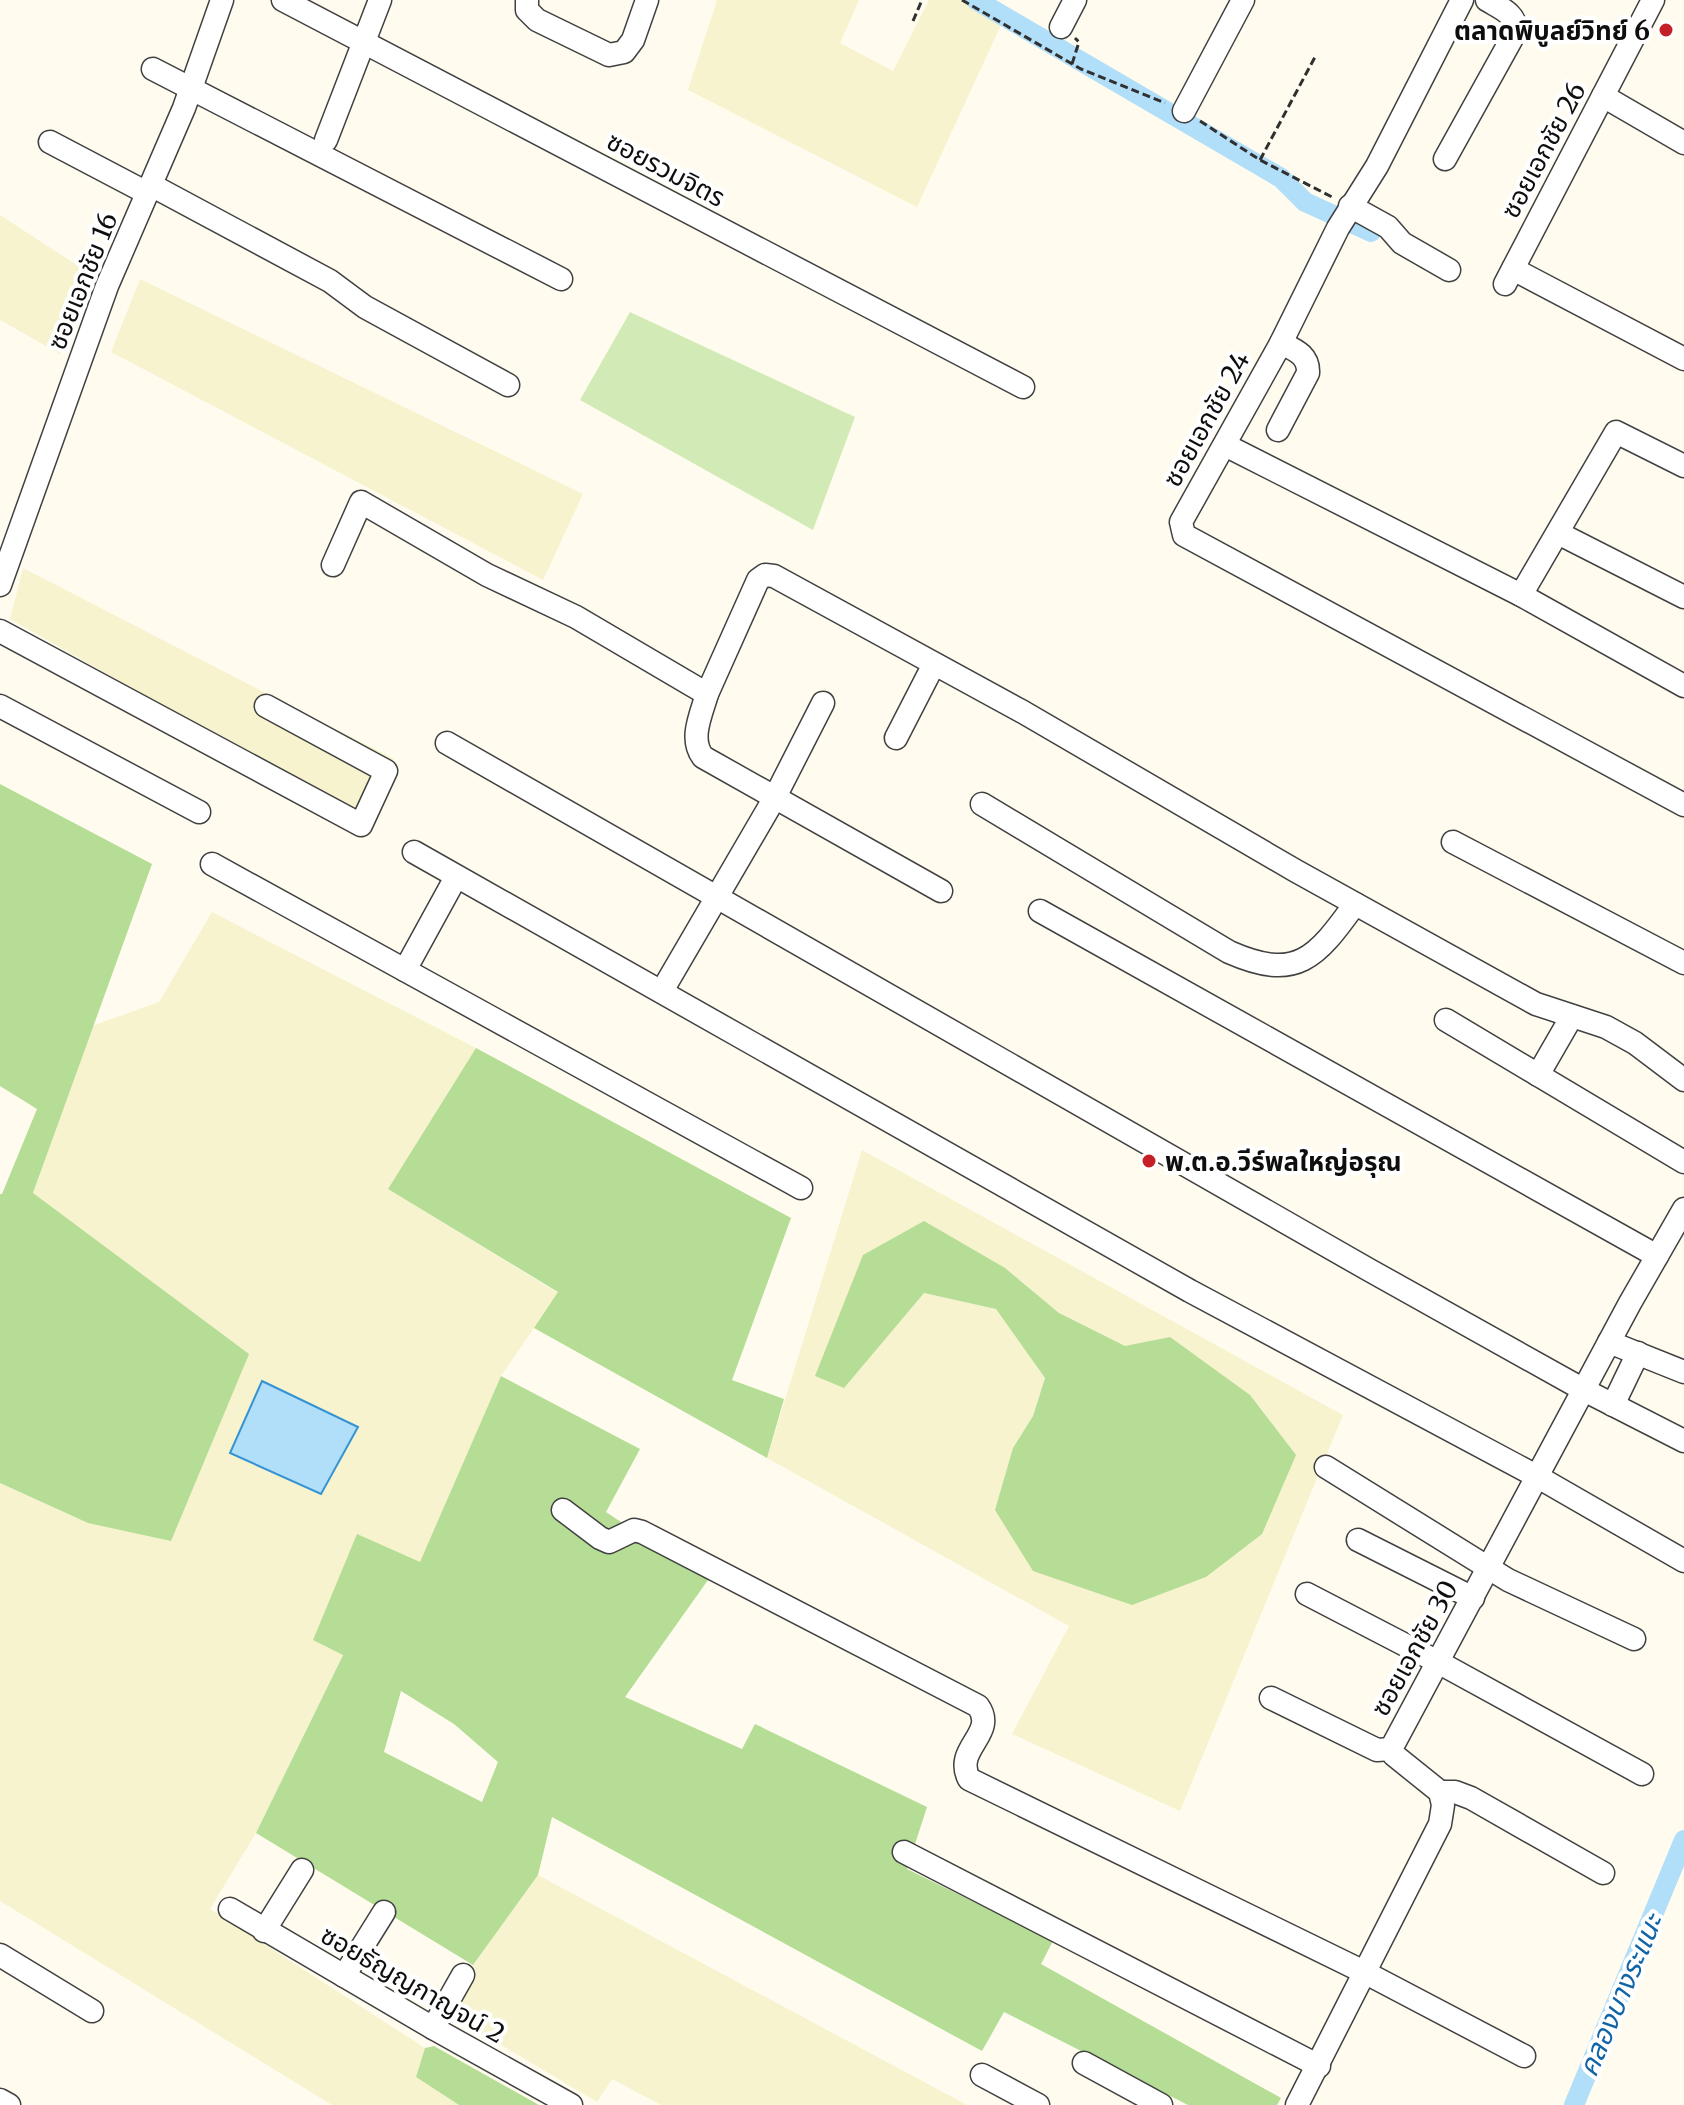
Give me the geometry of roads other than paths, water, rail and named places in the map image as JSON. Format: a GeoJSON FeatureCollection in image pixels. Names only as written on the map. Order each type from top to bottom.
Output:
{"type":"FeatureCollection","features":[{"type":"Feature","properties":{"kind":"street","name":"ซอยเอกชัย 16"},"geometry":{"type":"LineString","coordinates":[[0,585],[107,286],[190,90],[221,0]]}},
{"type":"Feature","properties":{"kind":"street","name":"ซอยรวมจิตร"},"geometry":{"type":"LineString","coordinates":[[283,0],[1023,387]]}},
{"type":"Feature","properties":{"kind":"street"},"geometry":{"type":"LineString","coordinates":[[326,140],[380,0]]}},
{"type":"Feature","properties":{"kind":"street"},"geometry":{"type":"LineString","coordinates":[[527,0],[527,10],[537,20],[609,55],[624,52],[633,40],[647,0]]}},
{"type":"Feature","properties":{"kind":"street"},"geometry":{"type":"LineString","coordinates":[[1061,27],[1075,0]]}},
{"type":"Feature","properties":{"kind":"street"},"geometry":{"type":"LineString","coordinates":[[1184,111],[1243,0]]}},
{"type":"Feature","properties":{"kind":"street","name":"ซอยเอกชัย 24"},"geometry":{"type":"LineString","coordinates":[[1462,0],[1377,166],[1344,216],[1281,343],[1181,522],[1184,535],[1684,805]]}},
{"type":"Feature","properties":{"kind":"street"},"geometry":{"type":"LineString","coordinates":[[1445,159],[1516,31],[1510,13],[1487,0]]}},
{"type":"Feature","properties":{"kind":"street","name":"ซอยเอกชัย 26"},"geometry":{"type":"LineString","coordinates":[[1653,0],[1509,277],[1684,359]]}},
{"type":"Feature","properties":{"kind":"street"},"geometry":{"type":"LineString","coordinates":[[153,69],[561,279]]}},
{"type":"Feature","properties":{"kind":"street"},"geometry":{"type":"LineString","coordinates":[[1603,96],[1684,143]]}},
{"type":"Feature","properties":{"kind":"street"},"geometry":{"type":"LineString","coordinates":[[50,142],[330,281],[365,307],[508,385]]}},
{"type":"Feature","properties":{"kind":"street"},"geometry":{"type":"LineString","coordinates":[[1344,216],[1388,227],[1402,243],[1449,270]]}},
{"type":"Feature","properties":{"kind":"street"},"geometry":{"type":"LineString","coordinates":[[1278,430],[1309,367],[1298,351],[1281,343]]}},
{"type":"Feature","properties":{"kind":"street"},"geometry":{"type":"LineString","coordinates":[[1521,595],[1616,432],[1684,466]]}},
{"type":"Feature","properties":{"kind":"street"},"geometry":{"type":"LineString","coordinates":[[1225,445],[1521,595],[1684,686]]}},
{"type":"Feature","properties":{"kind":"street"},"geometry":{"type":"LineString","coordinates":[[333,565],[361,502],[487,575],[576,617],[707,694]]}},
{"type":"Feature","properties":{"kind":"street"},"geometry":{"type":"LineString","coordinates":[[1558,533],[1684,597]]}},
{"type":"Feature","properties":{"kind":"street"},"geometry":{"type":"LineString","coordinates":[[941,891],[774,799],[703,757],[697,749],[695,740],[707,694],[758,580],[765,575],[774,576],[934,664],[1536,1004],[1606,1027],[1635,1043],[1684,1080]]}},
{"type":"Feature","properties":{"kind":"street"},"geometry":{"type":"LineString","coordinates":[[0,631],[361,825],[386,771],[266,706]]}},
{"type":"Feature","properties":{"kind":"street"},"geometry":{"type":"LineString","coordinates":[[896,738],[934,664]]}},
{"type":"Feature","properties":{"kind":"street"},"geometry":{"type":"LineString","coordinates":[[662,991],[774,799],[823,703]]}},
{"type":"Feature","properties":{"kind":"street"},"geometry":{"type":"LineString","coordinates":[[0,706],[199,812]]}},
{"type":"Feature","properties":{"kind":"street"},"geometry":{"type":"LineString","coordinates":[[447,743],[1371,1271],[1584,1390],[1684,1441]]}},
{"type":"Feature","properties":{"kind":"street"},"geometry":{"type":"LineString","coordinates":[[982,804],[1229,952],[1256,964],[1280,967],[1300,961],[1326,945],[1355,904]]}},
{"type":"Feature","properties":{"kind":"street"},"geometry":{"type":"LineString","coordinates":[[1453,842],[1684,963]]}},
{"type":"Feature","properties":{"kind":"street"},"geometry":{"type":"LineString","coordinates":[[414,852],[1190,1291],[1538,1477],[1684,1561]]}},
{"type":"Feature","properties":{"kind":"street"},"geometry":{"type":"LineString","coordinates":[[212,864],[801,1188]]}},
{"type":"Feature","properties":{"kind":"street"},"geometry":{"type":"LineString","coordinates":[[405,970],[456,877]]}},
{"type":"Feature","properties":{"kind":"street"},"geometry":{"type":"LineString","coordinates":[[1040,911],[1657,1256]]}},
{"type":"Feature","properties":{"kind":"street"},"geometry":{"type":"LineString","coordinates":[[1538,1075],[1572,1016]]}},
{"type":"Feature","properties":{"kind":"street"},"geometry":{"type":"LineString","coordinates":[[1446,1020],[1684,1162]]}},
{"type":"Feature","properties":{"kind":"street","name":"ซอยเอกชัย 30"},"geometry":{"type":"LineString","coordinates":[[1440,1792],[1394,1755],[1391,1749],[1609,1342],[1682,1218]]}},
{"type":"Feature","properties":{"kind":"street"},"geometry":{"type":"LineString","coordinates":[[1609,1342],[1684,1372]]}},
{"type":"Feature","properties":{"kind":"street"},"geometry":{"type":"LineString","coordinates":[[1613,1405],[1638,1353]]}},
{"type":"Feature","properties":{"kind":"street"},"geometry":{"type":"LineString","coordinates":[[1326,1467],[1508,1580],[1634,1639]]}},
{"type":"Feature","properties":{"kind":"street"},"geometry":{"type":"LineString","coordinates":[[563,1510],[609,1542],[634,1530],[642,1532],[978,1706],[984,1714],[984,1724],[964,1760],[964,1770],[969,1779],[1366,1973],[1524,2056]]}},
{"type":"Feature","properties":{"kind":"street"},"geometry":{"type":"LineString","coordinates":[[1358,1540],[1473,1598]]}},
{"type":"Feature","properties":{"kind":"street"},"geometry":{"type":"LineString","coordinates":[[1307,1594],[1642,1774]]}},
{"type":"Feature","properties":{"kind":"street"},"geometry":{"type":"LineString","coordinates":[[1271,1698],[1377,1750],[1391,1749]]}},
{"type":"Feature","properties":{"kind":"street"},"geometry":{"type":"LineString","coordinates":[[1297,2105],[1440,1824],[1443,1805],[1440,1792],[1455,1792],[1471,1798],[1603,1873]]}},
{"type":"Feature","properties":{"kind":"street"},"geometry":{"type":"LineString","coordinates":[[904,1852],[1319,2066]]}},
{"type":"Feature","properties":{"kind":"street"},"geometry":{"type":"LineString","coordinates":[[264,1931],[302,1870]]}},
{"type":"Feature","properties":{"kind":"street","name":"ซอยธัญญกาญจน์ 2"},"geometry":{"type":"LineString","coordinates":[[230,1909],[571,2105]]}},
{"type":"Feature","properties":{"kind":"street"},"geometry":{"type":"LineString","coordinates":[[344,1976],[384,1912]]}},
{"type":"Feature","properties":{"kind":"street"},"geometry":{"type":"LineString","coordinates":[[0,1955],[92,2011]]}},
{"type":"Feature","properties":{"kind":"street"},"geometry":{"type":"LineString","coordinates":[[433,2028],[463,1975]]}},
{"type":"Feature","properties":{"kind":"street"},"geometry":{"type":"LineString","coordinates":[[1084,2063],[1161,2105]]}},
{"type":"Feature","properties":{"kind":"street"},"geometry":{"type":"LineString","coordinates":[[982,2075],[1038,2105]]}},
{"type":"Feature","properties":{"kind":"street"},"geometry":{"type":"LineString","coordinates":[[0,2100],[9,2105]]}},
{"type":"Feature","properties":{"kind":"water"},"geometry":{"type":"Polygon","coordinates":[[[262,1381],[358,1427],[321,1494],[230,1453],[262,1381]]]}},
{"type":"Feature","properties":{"kind":"waterway"},"geometry":{"type":"LineString","coordinates":[[976,0],[1281,178],[1305,202],[1371,232]]}},
{"type":"Feature","properties":{"kind":"waterway","name":"คลองบางระแนะ"},"geometry":{"type":"LineString","coordinates":[[1574,2105],[1684,1840]]}},
{"type":"Feature","properties":{"kind":"place","name":"ตลาดพิบูลย์วิทย์ 6"},"geometry":{"type":"Point","coordinates":[1666,30]}},
{"type":"Feature","properties":{"kind":"place","name":"พ.ต.อ.วีร์พลใหญ่อรุณ"},"geometry":{"type":"Point","coordinates":[1149,1161]}}]}
